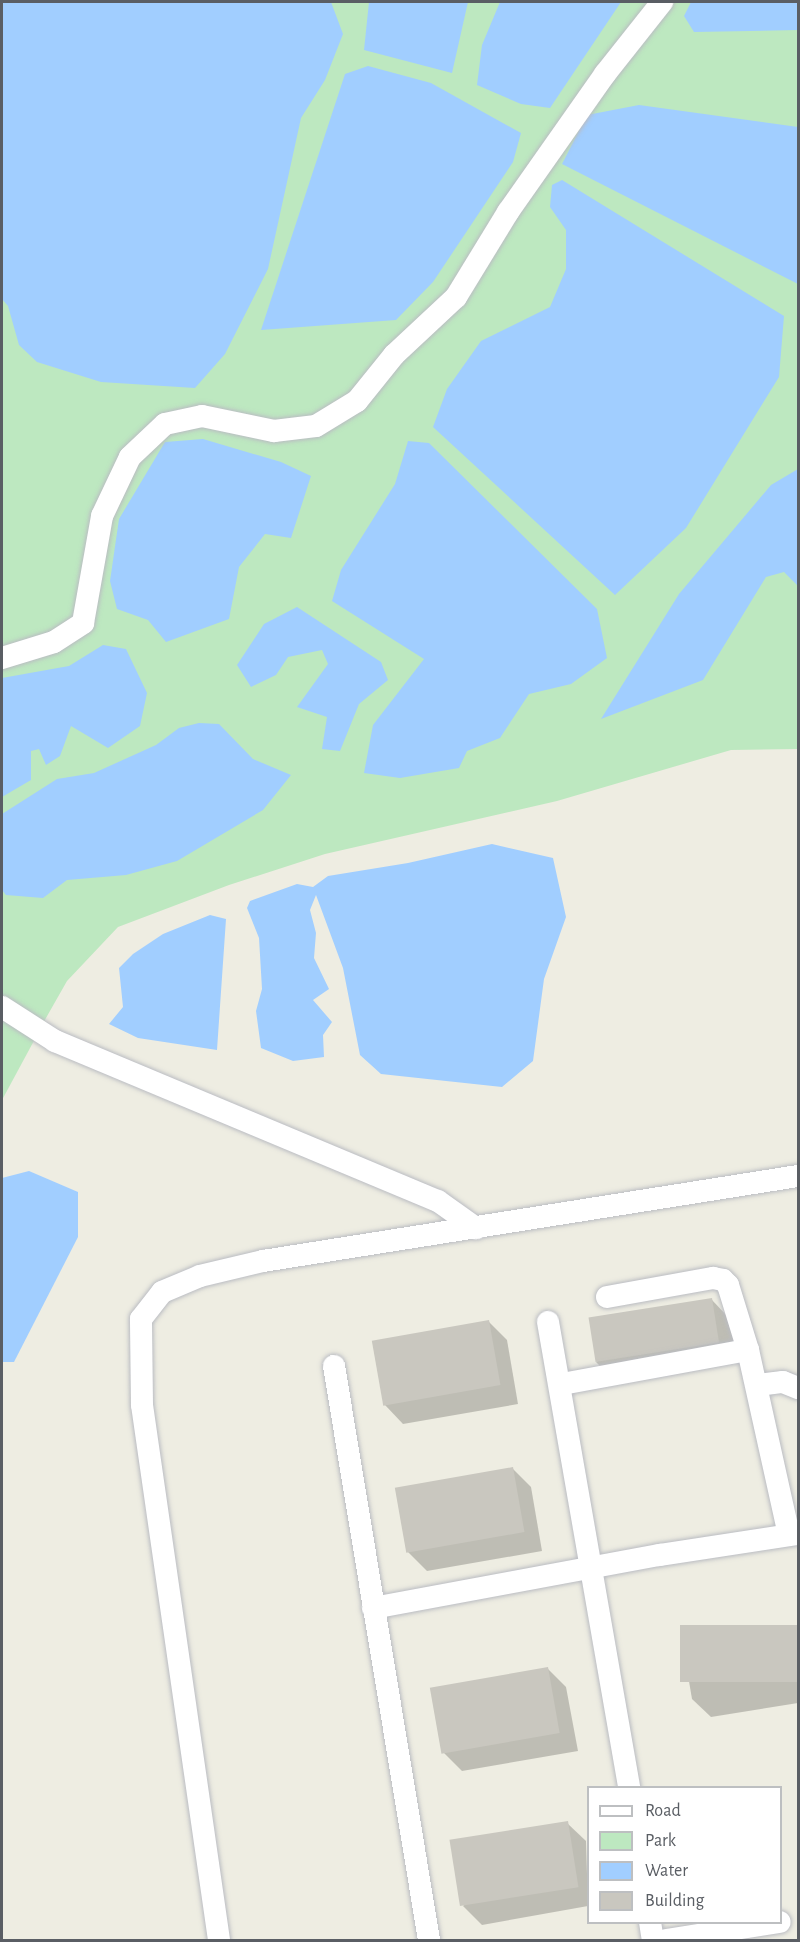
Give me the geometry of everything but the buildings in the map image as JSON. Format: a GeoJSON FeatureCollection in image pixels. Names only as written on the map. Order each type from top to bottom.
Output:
{"type":"FeatureCollection","features":[{"type":"Feature","properties":{"kind":"street"},"geometry":{"type":"LineString","coordinates":[[2,658],[54,642],[83,623],[102,516],[130,457],[165,424],[202,416],[274,431],[316,426],[357,401],[394,355],[456,297],[514,203],[605,74],[662,2]]}},
{"type":"Feature","properties":{"kind":"street"},"geometry":{"type":"LineString","coordinates":[[2,1007],[56,1041],[438,1201],[477,1228]]}},
{"type":"Feature","properties":{"kind":"street"},"geometry":{"type":"LineString","coordinates":[[219,1941],[142,1405],[141,1319],[162,1292],[200,1276],[263,1262],[798,1176]]}},
{"type":"Feature","properties":{"kind":"street"},"geometry":{"type":"LineString","coordinates":[[373,1608],[594,1567],[794,1534],[758,1385],[728,1285],[723,1280],[713,1278],[608,1297]]}},
{"type":"Feature","properties":{"kind":"street"},"geometry":{"type":"LineString","coordinates":[[548,1322],[562,1384],[594,1567],[629,1786]]}},
{"type":"Feature","properties":{"kind":"street"},"geometry":{"type":"LineString","coordinates":[[562,1384],[748,1350]]}},
{"type":"Feature","properties":{"kind":"street"},"geometry":{"type":"LineString","coordinates":[[334,1366],[429,1941]]}},
{"type":"Feature","properties":{"kind":"street"},"geometry":{"type":"LineString","coordinates":[[758,1385],[783,1382],[798,1388]]}},
{"type":"Feature","properties":{"kind":"street"},"geometry":{"type":"LineString","coordinates":[[782,1922],[798,1920]]}},
{"type":"Feature","properties":{"kind":"street"},"geometry":{"type":"LineString","coordinates":[[650,1924],[653,1941]]}},
{"type":"Feature","properties":{"kind":"street"},"geometry":{"type":"LineString","coordinates":[[666,1941],[768,1924]]}},
{"type":"Feature","properties":{"kind":"green space"},"geometry":{"type":"Polygon","coordinates":[[[2,2],[654,2],[450,293],[352,396],[313,419],[275,424],[201,409],[125,453],[77,619],[50,636],[2,650],[2,2]]]}},
{"type":"Feature","properties":{"kind":"green space"},"geometry":{"type":"Polygon","coordinates":[[[672,2],[798,2],[798,749],[731,750],[557,801],[325,854],[229,885],[118,927],[67,981],[42,1025],[2,998],[2,665],[89,628],[108,518],[135,461],[168,430],[202,423],[273,438],[361,407],[514,215],[672,2]]]}},
{"type":"Feature","properties":{"kind":"green space"},"geometry":{"type":"Polygon","coordinates":[[[2,1016],[36,1037],[2,1100],[2,1016]]]}},
{"type":"Feature","properties":{"kind":"water"},"geometry":{"type":"Polygon","coordinates":[[[2,2],[331,2],[343,34],[325,80],[301,118],[268,269],[225,354],[195,388],[101,382],[37,362],[19,345],[8,306],[2,299],[2,2]]]}},
{"type":"Feature","properties":{"kind":"water"},"geometry":{"type":"Polygon","coordinates":[[[369,2],[468,2],[452,73],[364,50],[369,2]]]}},
{"type":"Feature","properties":{"kind":"water"},"geometry":{"type":"Polygon","coordinates":[[[500,2],[621,2],[550,108],[521,104],[477,85],[482,45],[500,2]]]}},
{"type":"Feature","properties":{"kind":"water"},"geometry":{"type":"Polygon","coordinates":[[[691,2],[798,2],[798,30],[694,32],[684,16],[691,2]]]}},
{"type":"Feature","properties":{"kind":"water"},"geometry":{"type":"Polygon","coordinates":[[[368,66],[431,83],[521,133],[513,162],[433,282],[396,320],[261,330],[345,74],[368,66]]]}},
{"type":"Feature","properties":{"kind":"water"},"geometry":{"type":"Polygon","coordinates":[[[639,105],[798,127],[798,284],[562,164],[587,115],[639,105]]]}},
{"type":"Feature","properties":{"kind":"water"},"geometry":{"type":"Polygon","coordinates":[[[562,180],[784,316],[779,377],[686,528],[615,595],[433,427],[447,389],[481,341],[550,307],[566,269],[566,230],[550,207],[552,185],[562,180]]]}},
{"type":"Feature","properties":{"kind":"water"},"geometry":{"type":"Polygon","coordinates":[[[203,439],[281,462],[311,476],[291,538],[265,534],[239,567],[229,619],[166,642],[148,620],[117,609],[110,581],[119,519],[165,442],[203,439]]]}},
{"type":"Feature","properties":{"kind":"water"},"geometry":{"type":"Polygon","coordinates":[[[408,441],[429,443],[597,609],[607,658],[571,684],[529,694],[500,738],[467,751],[459,768],[400,778],[364,773],[373,725],[424,659],[332,601],[341,570],[395,484],[408,441]]]}},
{"type":"Feature","properties":{"kind":"water"},"geometry":{"type":"Polygon","coordinates":[[[798,469],[798,586],[784,572],[766,577],[703,680],[601,719],[679,594],[771,485],[798,469]]]}},
{"type":"Feature","properties":{"kind":"water"},"geometry":{"type":"Polygon","coordinates":[[[297,607],[381,662],[388,680],[359,704],[340,751],[322,749],[327,717],[297,707],[328,664],[322,650],[288,657],[276,675],[251,687],[237,665],[264,624],[297,607]]]}},
{"type":"Feature","properties":{"kind":"water"},"geometry":{"type":"Polygon","coordinates":[[[103,645],[126,649],[147,693],[140,726],[108,748],[71,726],[60,756],[46,765],[39,749],[31,751],[31,780],[2,797],[2,678],[69,666],[103,645]]]}},
{"type":"Feature","properties":{"kind":"water"},"geometry":{"type":"Polygon","coordinates":[[[199,723],[219,724],[253,759],[291,775],[263,810],[177,861],[126,875],[67,880],[43,898],[6,895],[2,890],[2,814],[57,779],[94,773],[156,745],[179,728],[199,723]]]}},
{"type":"Feature","properties":{"kind":"water"},"geometry":{"type":"Polygon","coordinates":[[[492,844],[553,858],[566,917],[544,979],[533,1061],[502,1087],[381,1074],[360,1055],[343,968],[316,895],[310,910],[316,933],[314,958],[329,989],[313,1000],[332,1022],[323,1035],[324,1057],[293,1061],[261,1048],[256,1011],[262,989],[259,938],[247,908],[250,901],[297,884],[313,887],[328,876],[408,863],[492,844]]]}},
{"type":"Feature","properties":{"kind":"water"},"geometry":{"type":"Polygon","coordinates":[[[210,915],[226,919],[217,1050],[138,1038],[109,1024],[123,1007],[119,968],[133,954],[163,934],[210,915]]]}},
{"type":"Feature","properties":{"kind":"water"},"geometry":{"type":"Polygon","coordinates":[[[29,1171],[78,1192],[78,1237],[14,1362],[2,1362],[2,1178],[29,1171]]]}}]}
